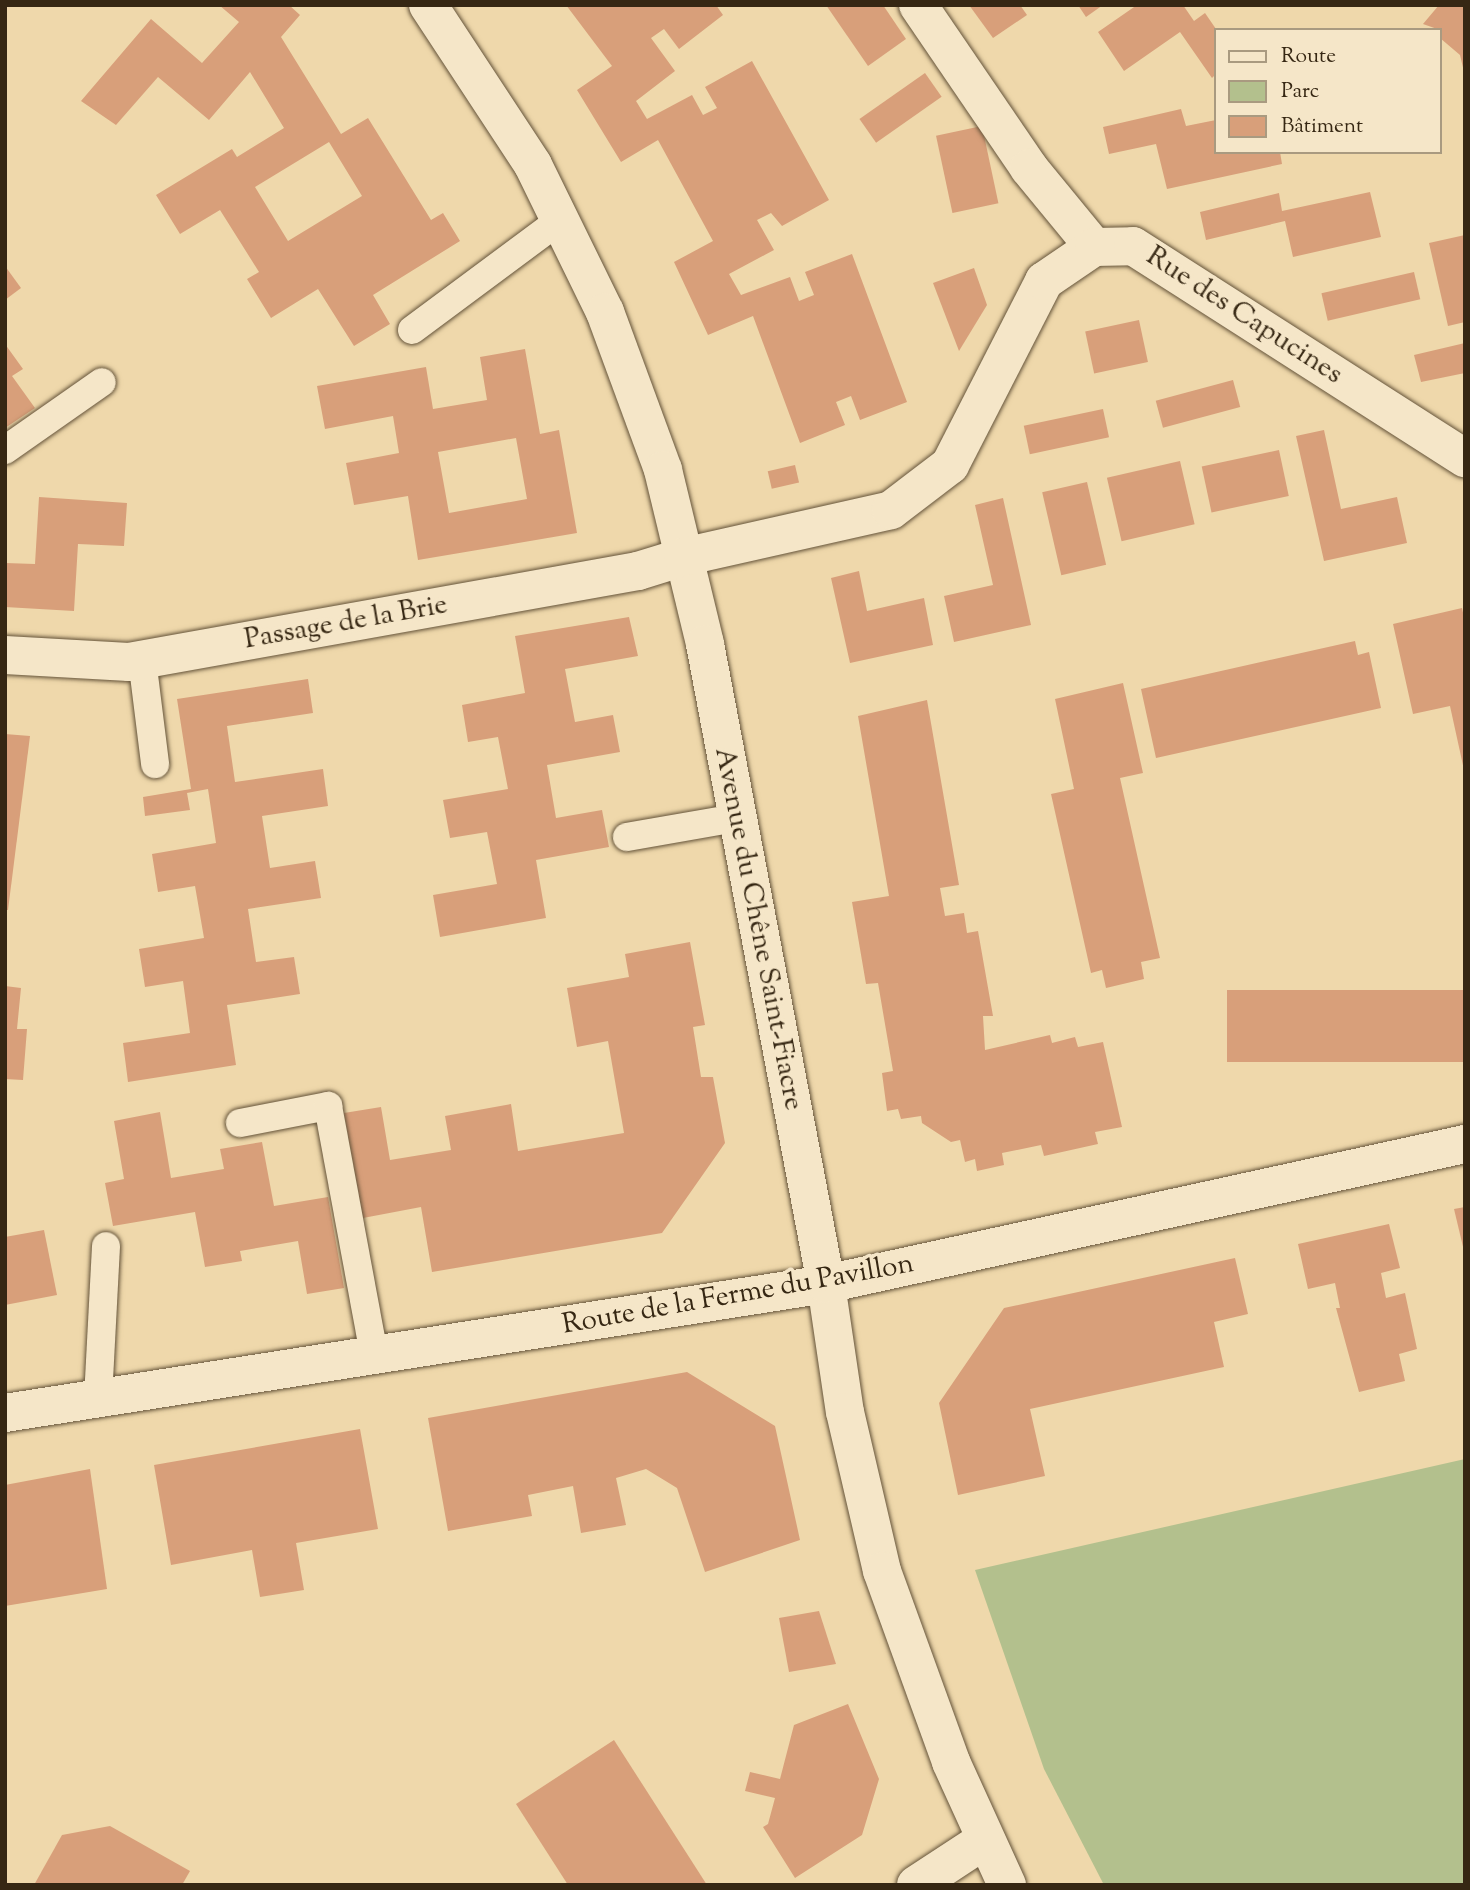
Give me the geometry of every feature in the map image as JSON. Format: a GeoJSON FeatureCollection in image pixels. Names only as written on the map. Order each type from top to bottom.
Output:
{"type":"FeatureCollection","features":[{"type":"Feature","properties":{"kind":"street","name":"Avenue du Chêne Saint-Fiacre"},"geometry":{"type":"LineString","coordinates":[[428,5],[533,165],[605,312],[659,458],[705,644],[826,1284],[845,1412],[882,1571],[984,1841],[1007,1885]]}},
{"type":"Feature","properties":{"kind":"street"},"geometry":{"type":"LineString","coordinates":[[683,557],[891,510],[950,465],[1044,281],[1094,247],[1029,168],[918,5]]}},
{"type":"Feature","properties":{"kind":"street","name":"Rue des Capucines"},"geometry":{"type":"LineString","coordinates":[[1094,247],[1133,246],[1465,458]]}},
{"type":"Feature","properties":{"kind":"street","name":"Passage de la Brie"},"geometry":{"type":"LineString","coordinates":[[5,655],[142,659],[638,571],[683,557]]}},
{"type":"Feature","properties":{"kind":"street","name":"Route de la Ferme du Pavillon"},"geometry":{"type":"LineString","coordinates":[[5,1413],[826,1284],[1465,1144]]}},
{"type":"Feature","properties":{"kind":"street"},"geometry":{"type":"LineString","coordinates":[[916,1885],[984,1841]]}},
{"type":"Feature","properties":{"kind":"lane"},"geometry":{"type":"LineString","coordinates":[[412,330],[560,220]]}},
{"type":"Feature","properties":{"kind":"lane"},"geometry":{"type":"LineString","coordinates":[[5,450],[102,382]]}},
{"type":"Feature","properties":{"kind":"lane"},"geometry":{"type":"LineString","coordinates":[[142,659],[155,764]]}},
{"type":"Feature","properties":{"kind":"lane"},"geometry":{"type":"LineString","coordinates":[[626,837],[736,818]]}},
{"type":"Feature","properties":{"kind":"lane"},"geometry":{"type":"LineString","coordinates":[[240,1123],[328,1106],[374,1355]]}},
{"type":"Feature","properties":{"kind":"lane"},"geometry":{"type":"LineString","coordinates":[[98,1399],[106,1245]]}},
{"type":"Feature","properties":{"kind":"green space"},"geometry":{"type":"Polygon","coordinates":[[[1465,1459],[1465,1885],[1104,1885],[1044,1769],[975,1570],[1465,1459]]]}},
{"type":"Feature","properties":{"kind":"building"},"geometry":{"type":"Polygon","coordinates":[[[219,5],[289,5],[300,15],[281,37],[341,134],[368,118],[431,220],[443,213],[460,241],[373,295],[390,324],[354,346],[318,289],[271,318],[247,279],[259,272],[220,210],[180,234],[156,195],[232,149],[237,157],[284,128],[250,72],[209,120],[158,77],[116,125],[81,101],[151,19],[202,63],[239,22],[219,5]],[[329,142],[255,187],[288,241],[362,196],[329,142]]]}},
{"type":"Feature","properties":{"kind":"building"},"geometry":{"type":"Polygon","coordinates":[[[566,5],[716,5],[723,15],[679,49],[664,29],[651,38],[675,71],[636,101],[647,119],[692,95],[703,115],[717,108],[705,87],[752,61],[829,200],[782,226],[771,213],[757,220],[774,250],[729,274],[741,295],[790,277],[799,301],[814,295],[805,272],[852,254],[907,402],[860,420],[851,396],[836,402],[845,425],[800,443],[753,316],[708,335],[674,262],[713,241],[658,140],[621,162],[577,90],[612,66],[566,5]]]}},
{"type":"Feature","properties":{"kind":"building"},"geometry":{"type":"Polygon","coordinates":[[[826,5],[883,5],[906,39],[868,66],[826,5]]]}},
{"type":"Feature","properties":{"kind":"building"},"geometry":{"type":"Polygon","coordinates":[[[969,5],[1020,5],[1027,15],[993,38],[969,5]]]}},
{"type":"Feature","properties":{"kind":"building"},"geometry":{"type":"Polygon","coordinates":[[[1078,5],[1103,5],[1086,17],[1078,5]]]}},
{"type":"Feature","properties":{"kind":"building"},"geometry":{"type":"Polygon","coordinates":[[[1137,5],[1183,5],[1194,21],[1205,13],[1215,28],[1214,76],[1212,78],[1180,32],[1124,71],[1098,32],[1137,5]]]}},
{"type":"Feature","properties":{"kind":"building"},"geometry":{"type":"Polygon","coordinates":[[[1439,5],[1465,5],[1465,76],[1460,55],[1442,40],[1442,28],[1423,24],[1439,5]]]}},
{"type":"Feature","properties":{"kind":"building"},"geometry":{"type":"Polygon","coordinates":[[[925,73],[942,97],[876,143],[859,119],[925,73]]]}},
{"type":"Feature","properties":{"kind":"building"},"geometry":{"type":"Polygon","coordinates":[[[1181,109],[1186,126],[1214,120],[1214,154],[1280,154],[1282,164],[1167,189],[1156,144],[1109,154],[1103,127],[1181,109]]]}},
{"type":"Feature","properties":{"kind":"building"},"geometry":{"type":"Polygon","coordinates":[[[982,126],[998,203],[952,213],[936,136],[982,126]]]}},
{"type":"Feature","properties":{"kind":"building"},"geometry":{"type":"Polygon","coordinates":[[[1370,192],[1381,237],[1293,257],[1285,221],[1206,240],[1200,212],[1279,193],[1282,211],[1370,192]]]}},
{"type":"Feature","properties":{"kind":"building"},"geometry":{"type":"Polygon","coordinates":[[[1465,235],[1465,322],[1448,326],[1429,243],[1465,235]]]}},
{"type":"Feature","properties":{"kind":"building"},"geometry":{"type":"Polygon","coordinates":[[[5,266],[21,288],[5,300],[5,266]]]}},
{"type":"Feature","properties":{"kind":"building"},"geometry":{"type":"Polygon","coordinates":[[[974,268],[987,305],[959,351],[933,283],[974,268]]]}},
{"type":"Feature","properties":{"kind":"building"},"geometry":{"type":"Polygon","coordinates":[[[1414,272],[1420,299],[1328,321],[1321,293],[1414,272]]]}},
{"type":"Feature","properties":{"kind":"building"},"geometry":{"type":"Polygon","coordinates":[[[1139,320],[1148,362],[1094,373],[1085,331],[1139,320]]]}},
{"type":"Feature","properties":{"kind":"building"},"geometry":{"type":"Polygon","coordinates":[[[1465,343],[1465,373],[1421,382],[1414,355],[1465,343]]]}},
{"type":"Feature","properties":{"kind":"building"},"geometry":{"type":"Polygon","coordinates":[[[5,344],[23,369],[12,376],[35,408],[5,428],[5,344]]]}},
{"type":"Feature","properties":{"kind":"building"},"geometry":{"type":"Polygon","coordinates":[[[525,349],[540,434],[559,430],[577,533],[418,560],[408,496],[354,505],[346,463],[399,453],[393,416],[325,429],[317,386],[426,367],[433,409],[487,400],[480,357],[525,349]],[[516,438],[438,452],[449,513],[527,499],[516,438]]]}},
{"type":"Feature","properties":{"kind":"building"},"geometry":{"type":"Polygon","coordinates":[[[1233,380],[1240,407],[1163,428],[1156,401],[1233,380]]]}},
{"type":"Feature","properties":{"kind":"building"},"geometry":{"type":"Polygon","coordinates":[[[1103,409],[1109,437],[1030,454],[1024,426],[1103,409]]]}},
{"type":"Feature","properties":{"kind":"building"},"geometry":{"type":"Polygon","coordinates":[[[1324,430],[1341,509],[1397,497],[1407,543],[1324,561],[1296,436],[1324,430]]]}},
{"type":"Feature","properties":{"kind":"building"},"geometry":{"type":"Polygon","coordinates":[[[1279,450],[1289,496],[1211,512],[1202,466],[1279,450]]]}},
{"type":"Feature","properties":{"kind":"building"},"geometry":{"type":"Polygon","coordinates":[[[1180,461],[1195,524],[1122,541],[1107,478],[1180,461]]]}},
{"type":"Feature","properties":{"kind":"building"},"geometry":{"type":"Polygon","coordinates":[[[795,465],[799,483],[772,489],[768,471],[795,465]]]}},
{"type":"Feature","properties":{"kind":"building"},"geometry":{"type":"Polygon","coordinates":[[[1087,482],[1106,565],[1061,575],[1042,492],[1087,482]]]}},
{"type":"Feature","properties":{"kind":"building"},"geometry":{"type":"Polygon","coordinates":[[[39,497],[127,503],[124,546],[78,544],[74,611],[5,607],[5,563],[35,564],[39,497]]]}},
{"type":"Feature","properties":{"kind":"building"},"geometry":{"type":"Polygon","coordinates":[[[1003,498],[1031,625],[954,642],[944,596],[993,585],[975,505],[1003,498]]]}},
{"type":"Feature","properties":{"kind":"building"},"geometry":{"type":"Polygon","coordinates":[[[859,571],[867,611],[924,598],[933,645],[850,663],[831,578],[859,571]]]}},
{"type":"Feature","properties":{"kind":"building"},"geometry":{"type":"Polygon","coordinates":[[[1462,608],[1465,622],[1464,770],[1450,706],[1413,714],[1393,624],[1462,608]]]}},
{"type":"Feature","properties":{"kind":"building"},"geometry":{"type":"Polygon","coordinates":[[[629,617],[638,656],[565,669],[575,722],[613,715],[620,752],[547,765],[556,818],[602,810],[609,847],[536,860],[546,918],[440,937],[433,895],[497,884],[487,832],[450,838],[443,800],[508,789],[498,737],[468,742],[462,705],[525,693],[515,636],[629,617]]]}},
{"type":"Feature","properties":{"kind":"building"},"geometry":{"type":"Polygon","coordinates":[[[1355,641],[1358,655],[1369,652],[1381,708],[1156,758],[1141,689],[1355,641]]]}},
{"type":"Feature","properties":{"kind":"building"},"geometry":{"type":"Polygon","coordinates":[[[308,679],[313,713],[227,726],[235,782],[323,769],[328,806],[262,816],[270,868],[315,861],[321,898],[248,909],[256,962],[294,957],[300,994],[227,1005],[236,1065],[128,1082],[123,1043],[190,1033],[183,981],[145,987],[139,949],[204,938],[195,886],[158,892],[152,854],[216,843],[208,789],[187,793],[190,810],[145,816],[143,797],[191,789],[177,699],[308,679]]]}},
{"type":"Feature","properties":{"kind":"building"},"geometry":{"type":"Polygon","coordinates":[[[1123,683],[1143,773],[1120,778],[1160,958],[1141,962],[1144,979],[1106,988],[1102,970],[1091,973],[1051,794],[1074,789],[1055,699],[1123,683]]]}},
{"type":"Feature","properties":{"kind":"building"},"geometry":{"type":"Polygon","coordinates":[[[927,700],[959,885],[940,888],[945,916],[964,913],[967,933],[978,931],[993,1016],[983,1016],[985,1050],[1050,1035],[1052,1043],[1075,1037],[1078,1047],[1103,1042],[1122,1127],[1095,1132],[1098,1144],[1044,1156],[1041,1145],[1002,1153],[1004,1165],[977,1171],[975,1159],[965,1162],[960,1140],[951,1142],[922,1123],[921,1116],[901,1119],[898,1109],[887,1111],[882,1073],[893,1071],[878,983],[866,984],[852,902],[889,896],[858,716],[927,700]]]}},
{"type":"Feature","properties":{"kind":"building"},"geometry":{"type":"Polygon","coordinates":[[[5,734],[30,736],[8,910],[5,910],[5,734]]]}},
{"type":"Feature","properties":{"kind":"building"},"geometry":{"type":"Polygon","coordinates":[[[690,942],[705,1025],[693,1027],[701,1077],[713,1077],[725,1143],[662,1233],[432,1272],[421,1207],[363,1218],[344,1113],[381,1107],[390,1160],[451,1150],[445,1116],[511,1104],[518,1151],[624,1133],[608,1041],[577,1047],[567,988],[629,977],[625,954],[690,942]]]}},
{"type":"Feature","properties":{"kind":"building"},"geometry":{"type":"Polygon","coordinates":[[[5,986],[21,988],[17,1029],[27,1029],[23,1080],[5,1079],[5,986]]]}},
{"type":"Feature","properties":{"kind":"building"},"geometry":{"type":"Polygon","coordinates":[[[1227,990],[1465,990],[1465,1062],[1227,1062],[1227,990]]]}},
{"type":"Feature","properties":{"kind":"building"},"geometry":{"type":"Polygon","coordinates":[[[160,1112],[171,1178],[224,1169],[220,1149],[262,1142],[274,1206],[328,1197],[344,1288],[307,1294],[298,1241],[240,1251],[242,1261],[205,1267],[195,1212],[113,1226],[105,1183],[124,1179],[114,1121],[160,1112]]]}},
{"type":"Feature","properties":{"kind":"building"},"geometry":{"type":"Polygon","coordinates":[[[1465,1207],[1465,1251],[1464,1251],[1454,1209],[1465,1207]]]}},
{"type":"Feature","properties":{"kind":"building"},"geometry":{"type":"Polygon","coordinates":[[[1389,1224],[1400,1268],[1381,1273],[1386,1298],[1405,1293],[1417,1349],[1399,1354],[1405,1381],[1359,1392],[1336,1308],[1340,1308],[1335,1283],[1308,1289],[1298,1244],[1389,1224]]]}},
{"type":"Feature","properties":{"kind":"building"},"geometry":{"type":"Polygon","coordinates":[[[44,1230],[57,1295],[5,1305],[5,1237],[44,1230]]]}},
{"type":"Feature","properties":{"kind":"building"},"geometry":{"type":"Polygon","coordinates":[[[1235,1258],[1248,1314],[1214,1322],[1224,1367],[1030,1409],[1045,1476],[958,1495],[939,1403],[1004,1308],[1235,1258]]]}},
{"type":"Feature","properties":{"kind":"building"},"geometry":{"type":"Polygon","coordinates":[[[687,1372],[775,1426],[800,1540],[705,1572],[677,1488],[646,1469],[616,1478],[626,1525],[581,1533],[573,1486],[528,1495],[532,1516],[448,1531],[428,1418],[687,1372]]]}},
{"type":"Feature","properties":{"kind":"building"},"geometry":{"type":"Polygon","coordinates":[[[360,1429],[378,1529],[296,1543],[304,1590],[260,1597],[252,1550],[171,1565],[154,1465],[360,1429]]]}},
{"type":"Feature","properties":{"kind":"building"},"geometry":{"type":"Polygon","coordinates":[[[90,1469],[107,1589],[5,1606],[5,1485],[90,1469]]]}},
{"type":"Feature","properties":{"kind":"building"},"geometry":{"type":"Polygon","coordinates":[[[819,1611],[836,1664],[789,1672],[779,1618],[819,1611]]]}},
{"type":"Feature","properties":{"kind":"building"},"geometry":{"type":"Polygon","coordinates":[[[848,1704],[879,1779],[862,1835],[795,1878],[763,1827],[768,1824],[775,1798],[745,1791],[750,1772],[780,1779],[794,1725],[848,1704]]]}},
{"type":"Feature","properties":{"kind":"building"},"geometry":{"type":"Polygon","coordinates":[[[614,1740],[707,1885],[568,1885],[516,1804],[614,1740]]]}},
{"type":"Feature","properties":{"kind":"building"},"geometry":{"type":"Polygon","coordinates":[[[110,1826],[190,1871],[182,1885],[34,1885],[62,1835],[110,1826]]]}}]}
